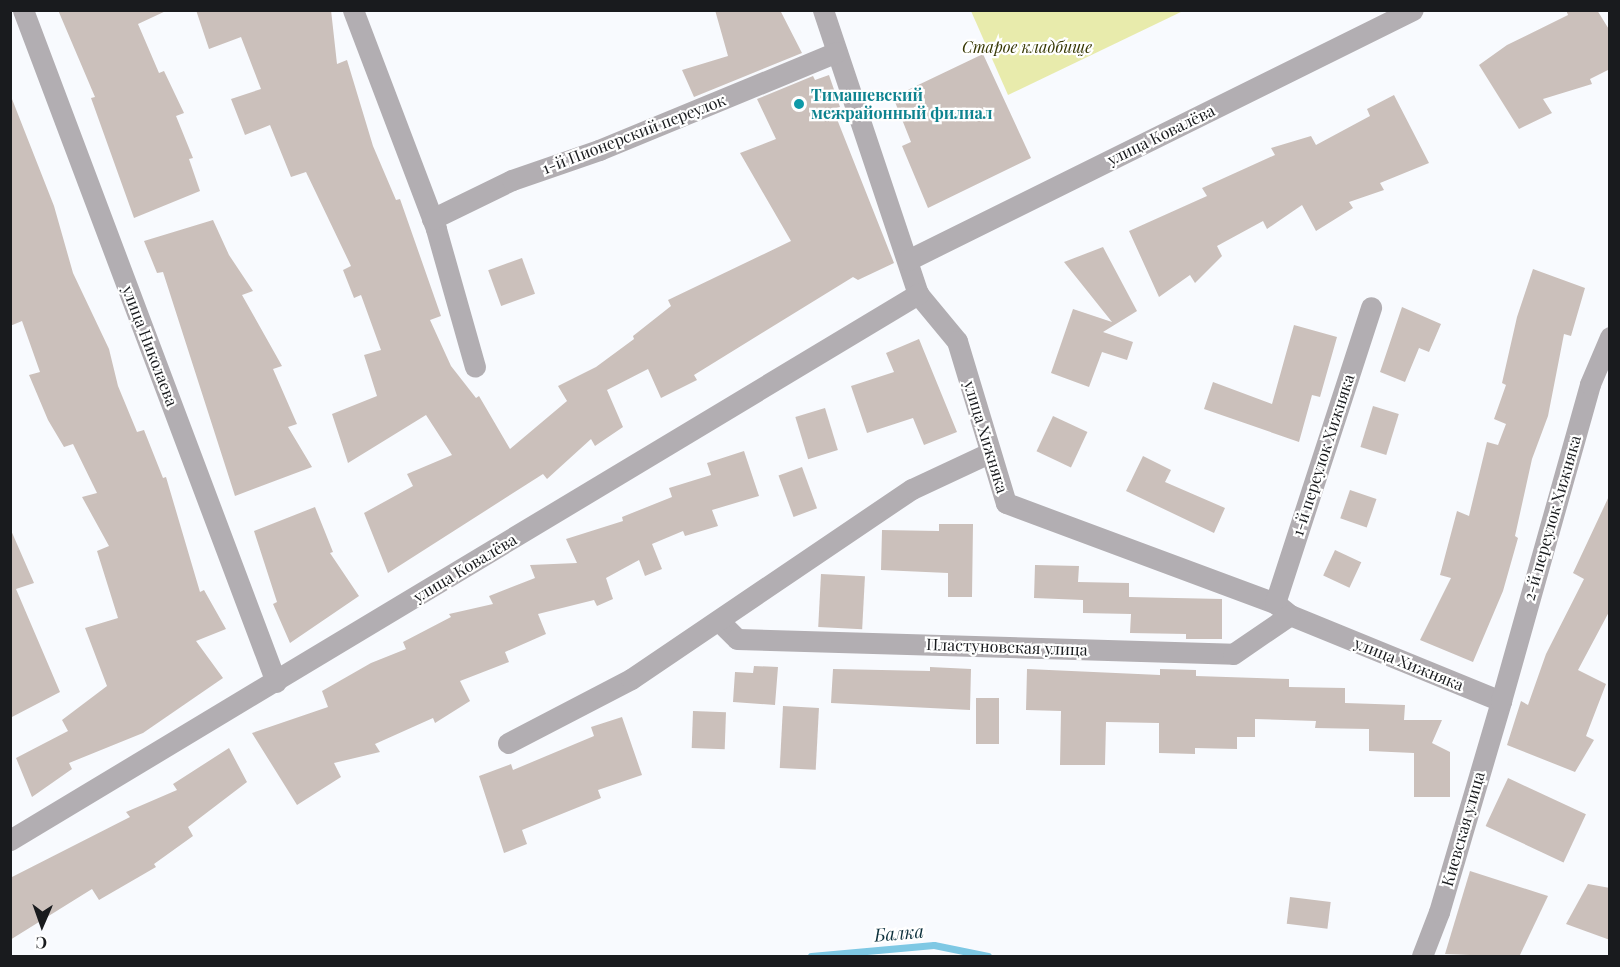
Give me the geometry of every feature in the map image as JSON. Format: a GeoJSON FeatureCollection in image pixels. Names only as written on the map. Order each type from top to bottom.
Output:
{"type":"FeatureCollection","features":[{"type":"Feature","properties":{"kind":"street","name":"улица Николаева"},"geometry":{"type":"LineString","coordinates":[[23,10],[276,682]]}},
{"type":"Feature","properties":{"kind":"street"},"geometry":{"type":"LineString","coordinates":[[353,10],[432,219],[475,367]]}},
{"type":"Feature","properties":{"kind":"street","name":"улица Хижняка"},"geometry":{"type":"LineString","coordinates":[[823,10],[918,294],[957,341],[1006,503],[1283,609],[1501,701]]}},
{"type":"Feature","properties":{"kind":"street","name":"улица Ковалёва"},"geometry":{"type":"LineString","coordinates":[[908,260],[1413,10]]}},
{"type":"Feature","properties":{"kind":"street","name":"1-й Пионерский переулок"},"geometry":{"type":"LineString","coordinates":[[432,219],[512,180],[599,150],[837,52]]}},
{"type":"Feature","properties":{"kind":"street","name":"улица Ковалёва"},"geometry":{"type":"LineString","coordinates":[[10,840],[918,294]]}},
{"type":"Feature","properties":{"kind":"street","name":"1-й переулок Хижняка"},"geometry":{"type":"LineString","coordinates":[[1283,609],[1371,307]]}},
{"type":"Feature","properties":{"kind":"street","name":"2-й переулок Хижняка"},"geometry":{"type":"LineString","coordinates":[[1501,701],[1590,384],[1610,337]]}},
{"type":"Feature","properties":{"kind":"street"},"geometry":{"type":"LineString","coordinates":[[508,743],[632,679],[912,489],[989,453]]}},
{"type":"Feature","properties":{"kind":"street","name":"Пластуновская улица"},"geometry":{"type":"LineString","coordinates":[[719,621],[737,639],[1233,654],[1283,609]]}},
{"type":"Feature","properties":{"kind":"street","name":"Киевская улица"},"geometry":{"type":"LineString","coordinates":[[1422,957],[1439,912],[1501,701]]}},
{"type":"Feature","properties":{"kind":"green space","name":"Старое кладбище"},"geometry":{"type":"Polygon","coordinates":[[[971,11],[1183,11],[1008,95],[971,11]]]}},
{"type":"Feature","properties":{"kind":"building"},"geometry":{"type":"Polygon","coordinates":[[[58,10],[168,10],[138,24],[159,73],[164,71],[184,113],[176,116],[193,158],[189,159],[200,191],[134,218],[91,98],[95,97],[58,10]]]}},
{"type":"Feature","properties":{"kind":"building"},"geometry":{"type":"Polygon","coordinates":[[[196,10],[331,10],[337,64],[347,60],[373,146],[396,200],[400,199],[441,316],[430,320],[451,366],[476,398],[479,396],[510,449],[567,401],[558,386],[596,367],[634,339],[633,336],[671,306],[668,300],[791,241],[740,153],[776,139],[757,99],[813,76],[815,80],[829,75],[840,107],[833,109],[894,263],[858,280],[853,277],[694,375],[697,380],[661,398],[648,369],[607,390],[623,427],[595,446],[591,439],[547,479],[543,474],[388,573],[364,513],[413,486],[407,474],[452,455],[426,415],[348,463],[332,414],[377,396],[364,355],[381,350],[361,295],[354,298],[343,270],[351,266],[306,172],[291,177],[270,125],[245,135],[231,99],[261,89],[241,37],[209,49],[196,10]]]}},
{"type":"Feature","properties":{"kind":"building"},"geometry":{"type":"Polygon","coordinates":[[[715,10],[780,10],[802,53],[694,97],[682,70],[728,56],[715,10]]]}},
{"type":"Feature","properties":{"kind":"building"},"geometry":{"type":"Polygon","coordinates":[[[1566,10],[1597,10],[1610,31],[1610,69],[1590,79],[1592,84],[1543,99],[1552,113],[1519,129],[1479,65],[1507,45],[1568,15],[1566,10]]]}},
{"type":"Feature","properties":{"kind":"building"},"geometry":{"type":"Polygon","coordinates":[[[983,54],[1031,158],[928,208],[902,146],[911,142],[893,97],[983,54]]]}},
{"type":"Feature","properties":{"kind":"building"},"geometry":{"type":"Polygon","coordinates":[[[1394,95],[1429,163],[1380,183],[1384,190],[1349,202],[1353,208],[1316,231],[1302,205],[1267,229],[1263,221],[1217,246],[1222,256],[1195,283],[1190,275],[1159,297],[1129,231],[1207,196],[1202,188],[1275,155],[1271,148],[1311,136],[1316,145],[1370,116],[1367,109],[1394,95]]]}},
{"type":"Feature","properties":{"kind":"building"},"geometry":{"type":"Polygon","coordinates":[[[12,99],[54,206],[73,273],[109,349],[118,386],[137,432],[144,430],[163,478],[166,477],[200,592],[204,590],[226,629],[196,641],[223,678],[143,733],[69,763],[72,769],[32,797],[16,758],[68,731],[62,720],[107,686],[85,628],[118,618],[97,551],[109,546],[82,497],[97,493],[73,444],[64,447],[48,420],[29,375],[40,372],[22,321],[10,326],[12,99]]]}},
{"type":"Feature","properties":{"kind":"building"},"geometry":{"type":"Polygon","coordinates":[[[213,220],[229,255],[253,291],[242,295],[282,366],[273,369],[297,424],[288,427],[312,467],[235,496],[163,272],[157,273],[144,241],[213,220]]]}},
{"type":"Feature","properties":{"kind":"building"},"geometry":{"type":"Polygon","coordinates":[[[1103,247],[1137,311],[1103,332],[1133,342],[1127,360],[1102,352],[1089,387],[1051,373],[1073,309],[1112,322],[1064,262],[1103,247]]]}},
{"type":"Feature","properties":{"kind":"building"},"geometry":{"type":"Polygon","coordinates":[[[522,258],[535,294],[501,306],[488,270],[522,258]]]}},
{"type":"Feature","properties":{"kind":"building"},"geometry":{"type":"Polygon","coordinates":[[[1533,269],[1585,288],[1571,336],[1564,334],[1548,416],[1532,459],[1515,536],[1518,538],[1503,591],[1473,662],[1420,640],[1451,578],[1440,575],[1457,511],[1469,516],[1487,442],[1498,445],[1506,424],[1494,419],[1506,385],[1502,383],[1517,317],[1533,269]]]}},
{"type":"Feature","properties":{"kind":"building"},"geometry":{"type":"Polygon","coordinates":[[[1402,307],[1441,324],[1429,352],[1419,348],[1405,382],[1380,372],[1402,307]]]}},
{"type":"Feature","properties":{"kind":"building"},"geometry":{"type":"Polygon","coordinates":[[[1294,325],[1337,337],[1320,397],[1312,395],[1299,442],[1204,409],[1213,382],[1272,404],[1294,325]]]}},
{"type":"Feature","properties":{"kind":"building"},"geometry":{"type":"Polygon","coordinates":[[[919,339],[957,432],[924,445],[913,418],[867,433],[851,386],[894,372],[886,353],[919,339]]]}},
{"type":"Feature","properties":{"kind":"building"},"geometry":{"type":"Polygon","coordinates":[[[1373,406],[1399,414],[1386,455],[1360,447],[1373,406]]]}},
{"type":"Feature","properties":{"kind":"building"},"geometry":{"type":"Polygon","coordinates":[[[825,408],[838,450],[808,459],[795,417],[825,408]]]}},
{"type":"Feature","properties":{"kind":"building"},"geometry":{"type":"Polygon","coordinates":[[[1053,416],[1087,432],[1071,467],[1037,451],[1053,416]]]}},
{"type":"Feature","properties":{"kind":"building"},"geometry":{"type":"Polygon","coordinates":[[[744,451],[759,496],[712,510],[718,526],[685,536],[683,531],[652,544],[662,569],[645,576],[639,560],[606,578],[613,599],[597,606],[594,600],[538,614],[546,634],[505,652],[509,662],[460,681],[470,701],[435,723],[433,718],[375,744],[380,752],[334,763],[341,777],[297,805],[252,733],[328,707],[322,691],[371,663],[406,649],[403,642],[451,617],[449,614],[493,604],[489,596],[535,578],[530,565],[577,563],[566,539],[623,521],[622,517],[672,497],[669,488],[711,475],[707,463],[744,451]]]}},
{"type":"Feature","properties":{"kind":"building"},"geometry":{"type":"Polygon","coordinates":[[[1143,456],[1171,470],[1165,482],[1225,508],[1214,533],[1126,491],[1143,456]]]}},
{"type":"Feature","properties":{"kind":"building"},"geometry":{"type":"Polygon","coordinates":[[[802,467],[817,508],[794,517],[779,476],[802,467]]]}},
{"type":"Feature","properties":{"kind":"building"},"geometry":{"type":"Polygon","coordinates":[[[1350,490],[1376,499],[1367,527],[1340,518],[1350,490]]]}},
{"type":"Feature","properties":{"kind":"building"},"geometry":{"type":"Polygon","coordinates":[[[1610,494],[1610,610],[1578,670],[1606,684],[1586,736],[1594,740],[1575,772],[1507,745],[1521,701],[1528,705],[1546,654],[1584,579],[1573,573],[1610,494]]]}},
{"type":"Feature","properties":{"kind":"building"},"geometry":{"type":"Polygon","coordinates":[[[315,507],[333,552],[330,553],[359,596],[290,643],[273,604],[277,602],[254,531],[315,507]]]}},
{"type":"Feature","properties":{"kind":"building"},"geometry":{"type":"Polygon","coordinates":[[[939,524],[973,524],[972,597],[948,597],[948,573],[881,570],[882,530],[939,531],[939,524]]]}},
{"type":"Feature","properties":{"kind":"building"},"geometry":{"type":"Polygon","coordinates":[[[10,528],[34,583],[16,589],[60,692],[10,718],[10,528]]]}},
{"type":"Feature","properties":{"kind":"building"},"geometry":{"type":"Polygon","coordinates":[[[1335,550],[1361,562],[1349,588],[1323,575],[1335,550]]]}},
{"type":"Feature","properties":{"kind":"building"},"geometry":{"type":"Polygon","coordinates":[[[1035,565],[1079,566],[1078,582],[1129,583],[1129,597],[1222,599],[1222,639],[1186,639],[1186,634],[1130,633],[1131,614],[1083,613],[1083,600],[1034,598],[1035,565]]]}},
{"type":"Feature","properties":{"kind":"building"},"geometry":{"type":"Polygon","coordinates":[[[821,574],[865,576],[862,629],[818,627],[821,574]]]}},
{"type":"Feature","properties":{"kind":"building"},"geometry":{"type":"Polygon","coordinates":[[[754,666],[778,667],[775,705],[733,702],[735,672],[753,673],[754,666]]]}},
{"type":"Feature","properties":{"kind":"building"},"geometry":{"type":"Polygon","coordinates":[[[930,667],[971,669],[970,710],[831,703],[833,669],[930,671],[930,667]]]}},
{"type":"Feature","properties":{"kind":"building"},"geometry":{"type":"Polygon","coordinates":[[[1027,669],[1160,675],[1160,669],[1196,670],[1196,676],[1289,679],[1289,687],[1345,688],[1345,703],[1405,705],[1404,720],[1442,720],[1432,743],[1450,752],[1450,797],[1414,797],[1414,753],[1369,751],[1369,729],[1315,728],[1316,721],[1255,719],[1255,737],[1237,737],[1237,749],[1195,748],[1195,754],[1159,753],[1159,723],[1106,722],[1105,765],[1060,765],[1061,711],[1026,710],[1027,669]]]}},
{"type":"Feature","properties":{"kind":"building"},"geometry":{"type":"Polygon","coordinates":[[[976,698],[999,698],[999,744],[976,744],[976,698]]]}},
{"type":"Feature","properties":{"kind":"building"},"geometry":{"type":"Polygon","coordinates":[[[783,706],[819,708],[816,770],[780,768],[783,706]]]}},
{"type":"Feature","properties":{"kind":"building"},"geometry":{"type":"Polygon","coordinates":[[[693,711],[726,712],[725,749],[692,748],[693,711]]]}},
{"type":"Feature","properties":{"kind":"building"},"geometry":{"type":"Polygon","coordinates":[[[622,717],[642,775],[598,790],[601,798],[522,830],[527,844],[504,853],[479,776],[511,764],[513,770],[594,736],[591,727],[622,717]]]}},
{"type":"Feature","properties":{"kind":"building"},"geometry":{"type":"Polygon","coordinates":[[[229,748],[247,782],[188,827],[193,836],[154,864],[156,867],[99,900],[92,889],[10,940],[10,878],[130,817],[126,812],[177,790],[173,784],[229,748]]]}},
{"type":"Feature","properties":{"kind":"building"},"geometry":{"type":"Polygon","coordinates":[[[1508,778],[1586,814],[1564,862],[1486,826],[1508,778]]]}},
{"type":"Feature","properties":{"kind":"building"},"geometry":{"type":"Polygon","coordinates":[[[1470,871],[1548,896],[1519,957],[1445,954],[1470,871]]]}},
{"type":"Feature","properties":{"kind":"building"},"geometry":{"type":"Polygon","coordinates":[[[1588,884],[1610,888],[1610,940],[1566,924],[1588,884]]]}},
{"type":"Feature","properties":{"kind":"building"},"geometry":{"type":"Polygon","coordinates":[[[1290,897],[1331,902],[1327,929],[1287,924],[1290,897]]]}},
{"type":"Feature","properties":{"kind":"waterway","name":"Балка"},"geometry":{"type":"LineString","coordinates":[[811,956],[934,945],[988,956]]}},
{"type":"Feature","properties":{"kind":"place","name":"Тимашевский межрайонный филиал"},"geometry":{"type":"Point","coordinates":[799,104]}}]}
